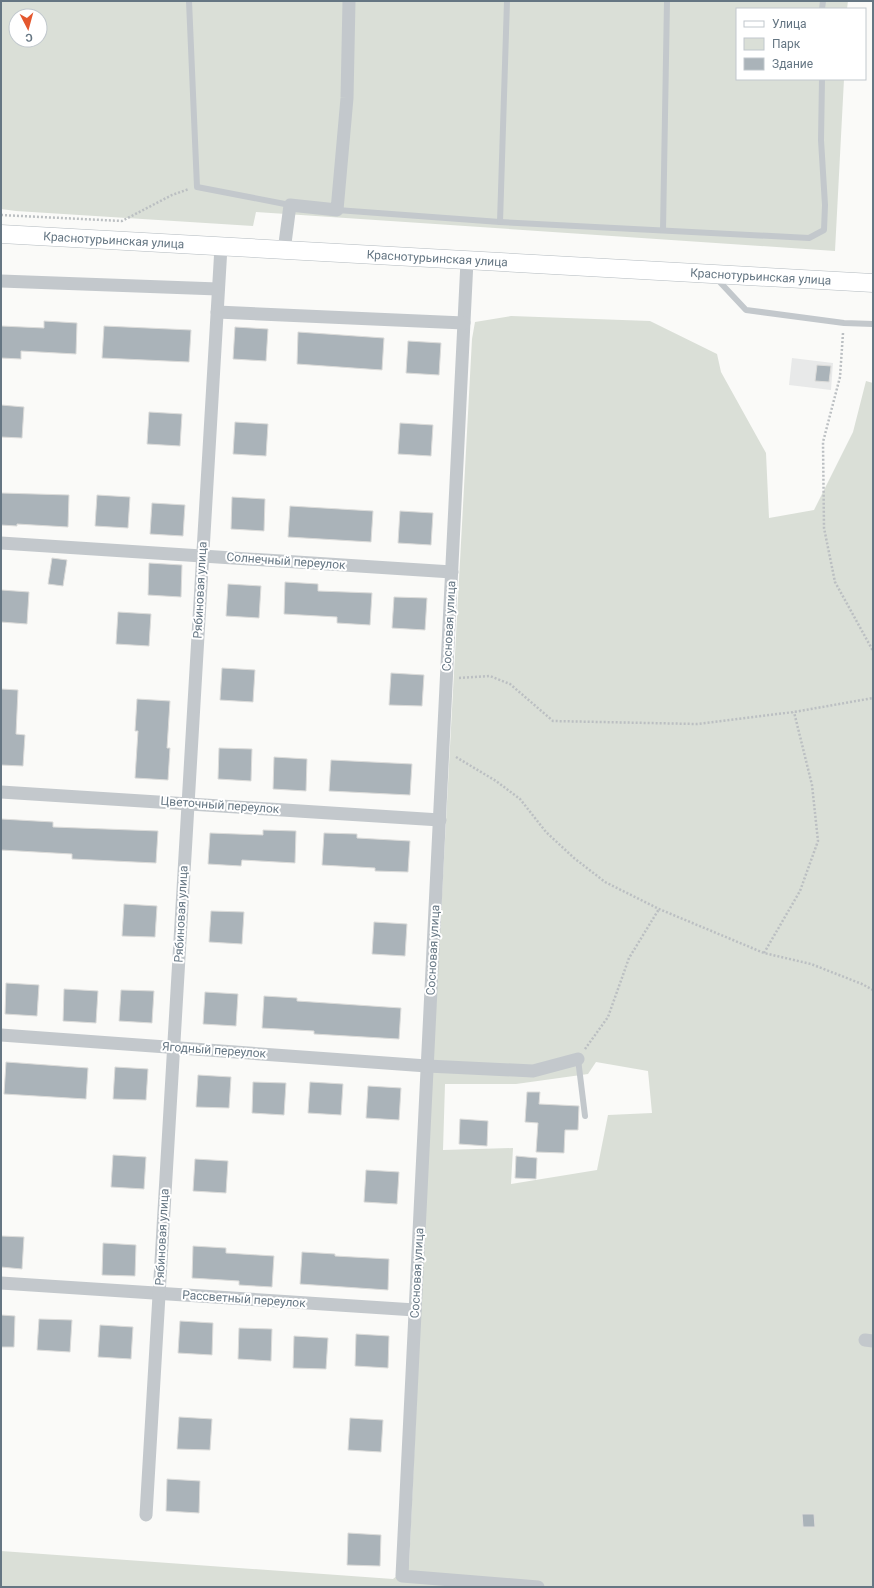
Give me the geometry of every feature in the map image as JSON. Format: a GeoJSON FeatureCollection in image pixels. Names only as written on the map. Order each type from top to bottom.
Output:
{"type":"FeatureCollection","features":[{"type":"Feature","properties":{"kind":"main road","name":"Краснотурьинская улица"},"geometry":{"type":"LineString","coordinates":[[1,234],[873,283]]}},
{"type":"Feature","properties":{"kind":"street"},"geometry":{"type":"LineString","coordinates":[[284,251],[290,205],[337,210],[347,98],[349,1]]}},
{"type":"Feature","properties":{"kind":"street","name":"Рябиновая улица"},"geometry":{"type":"LineString","coordinates":[[146,1515],[221,247]]}},
{"type":"Feature","properties":{"kind":"street","name":"Сосновая улица"},"geometry":{"type":"LineString","coordinates":[[467,261],[402,1576],[538,1587]]}},
{"type":"Feature","properties":{"kind":"street"},"geometry":{"type":"LineString","coordinates":[[1,281],[218,289]]}},
{"type":"Feature","properties":{"kind":"street"},"geometry":{"type":"LineString","coordinates":[[217,312],[464,323]]}},
{"type":"Feature","properties":{"kind":"street","name":"Солнечный переулок"},"geometry":{"type":"LineString","coordinates":[[1,543],[452,572]]}},
{"type":"Feature","properties":{"kind":"street","name":"Цветочный переулок"},"geometry":{"type":"LineString","coordinates":[[1,792],[440,820]]}},
{"type":"Feature","properties":{"kind":"street","name":"Ягодный переулок"},"geometry":{"type":"LineString","coordinates":[[1,1035],[427,1066],[533,1071],[578,1059]]}},
{"type":"Feature","properties":{"kind":"street","name":"Рассветный переулок"},"geometry":{"type":"LineString","coordinates":[[1,1283],[416,1310]]}},
{"type":"Feature","properties":{"kind":"lane"},"geometry":{"type":"LineString","coordinates":[[189,1],[197,187],[290,205]]}},
{"type":"Feature","properties":{"kind":"lane"},"geometry":{"type":"LineString","coordinates":[[500,222],[507,1]]}},
{"type":"Feature","properties":{"kind":"lane"},"geometry":{"type":"LineString","coordinates":[[663,230],[668,1]]}},
{"type":"Feature","properties":{"kind":"lane"},"geometry":{"type":"LineString","coordinates":[[337,210],[500,222],[808,238],[824,230],[825,205],[821,140],[822,80]]}},
{"type":"Feature","properties":{"kind":"lane"},"geometry":{"type":"LineString","coordinates":[[712,274],[746,310],[873,324]]}},
{"type":"Feature","properties":{"kind":"lane"},"geometry":{"type":"LineString","coordinates":[[578,1059],[585,1116]]}},
{"type":"Feature","properties":{"kind":"path"},"geometry":{"type":"LineString","coordinates":[[1,215],[122,221],[172,195],[197,187]]}},
{"type":"Feature","properties":{"kind":"path"},"geometry":{"type":"LineString","coordinates":[[844,322],[840,377],[823,442],[824,528],[835,582],[873,651]]}},
{"type":"Feature","properties":{"kind":"path"},"geometry":{"type":"LineString","coordinates":[[447,670],[461,679],[490,676],[510,684],[553,721],[697,724],[794,712],[873,698]]}},
{"type":"Feature","properties":{"kind":"path"},"geometry":{"type":"LineString","coordinates":[[764,953],[800,891],[818,841],[812,785],[794,712]]}},
{"type":"Feature","properties":{"kind":"path"},"geometry":{"type":"LineString","coordinates":[[443,751],[460,759],[496,781],[520,799],[546,832],[574,858],[605,882],[659,909],[764,953],[810,964],[862,984],[873,990]]}},
{"type":"Feature","properties":{"kind":"path"},"geometry":{"type":"LineString","coordinates":[[578,1059],[608,1018],[629,958],[659,909]]}},
{"type":"Feature","properties":{"kind":"shaded area"},"geometry":{"type":"Polygon","coordinates":[[[792,358],[833,363],[831,390],[789,385],[792,358]]]}},
{"type":"Feature","properties":{"kind":"green space"},"geometry":{"type":"Polygon","coordinates":[[[1,1],[848,1],[847,8],[736,8],[736,80],[844,80],[835,251],[256,212],[253,226],[1,209],[1,1]]]}},
{"type":"Feature","properties":{"kind":"green space"},"geometry":{"type":"Polygon","coordinates":[[[511,316],[650,321],[717,354],[721,372],[766,453],[769,518],[814,510],[853,432],[866,381],[873,383],[873,1587],[1,1587],[1,1551],[393,1579],[409,1566],[426,1191],[472,339],[475,322],[511,316]],[[596,1062],[588,1074],[516,1084],[445,1084],[443,1150],[513,1148],[511,1184],[597,1170],[608,1115],[652,1113],[648,1071],[596,1062]]]}},
{"type":"Feature","properties":{"kind":"building"},"geometry":{"type":"Polygon","coordinates":[[[44,321],[77,323],[76,354],[21,351],[21,359],[1,358],[1,326],[44,328],[44,321]]]}},
{"type":"Feature","properties":{"kind":"building"},"geometry":{"type":"Polygon","coordinates":[[[104,326],[191,330],[189,362],[102,358],[104,326]]]}},
{"type":"Feature","properties":{"kind":"building"},"geometry":{"type":"Polygon","coordinates":[[[235,327],[268,329],[266,361],[233,359],[235,327]]]}},
{"type":"Feature","properties":{"kind":"building"},"geometry":{"type":"Polygon","coordinates":[[[298,332],[384,338],[382,370],[297,364],[298,332]]]}},
{"type":"Feature","properties":{"kind":"building"},"geometry":{"type":"Polygon","coordinates":[[[408,341],[441,343],[439,375],[406,373],[408,341]]]}},
{"type":"Feature","properties":{"kind":"building"},"geometry":{"type":"Polygon","coordinates":[[[817,365],[831,366],[829,382],[815,381],[817,365]]]}},
{"type":"Feature","properties":{"kind":"building"},"geometry":{"type":"Polygon","coordinates":[[[1,405],[24,407],[22,438],[1,437],[1,405]]]}},
{"type":"Feature","properties":{"kind":"building"},"geometry":{"type":"Polygon","coordinates":[[[149,412],[182,414],[180,446],[147,444],[149,412]]]}},
{"type":"Feature","properties":{"kind":"building"},"geometry":{"type":"Polygon","coordinates":[[[235,422],[268,424],[266,456],[233,454],[235,422]]]}},
{"type":"Feature","properties":{"kind":"building"},"geometry":{"type":"Polygon","coordinates":[[[400,423],[433,425],[431,456],[398,454],[400,423]]]}},
{"type":"Feature","properties":{"kind":"building"},"geometry":{"type":"Polygon","coordinates":[[[1,493],[69,495],[68,527],[17,524],[17,526],[1,525],[1,493]]]}},
{"type":"Feature","properties":{"kind":"building"},"geometry":{"type":"Polygon","coordinates":[[[97,495],[130,497],[128,528],[95,526],[97,495]]]}},
{"type":"Feature","properties":{"kind":"building"},"geometry":{"type":"Polygon","coordinates":[[[232,497],[265,499],[264,531],[231,529],[232,497]]]}},
{"type":"Feature","properties":{"kind":"building"},"geometry":{"type":"Polygon","coordinates":[[[152,503],[185,505],[183,536],[150,534],[152,503]]]}},
{"type":"Feature","properties":{"kind":"building"},"geometry":{"type":"Polygon","coordinates":[[[290,506],[373,511],[371,542],[288,537],[290,506]]]}},
{"type":"Feature","properties":{"kind":"building"},"geometry":{"type":"Polygon","coordinates":[[[400,511],[433,513],[431,545],[398,543],[400,511]]]}},
{"type":"Feature","properties":{"kind":"building"},"geometry":{"type":"Polygon","coordinates":[[[52,558],[67,560],[63,586],[48,584],[52,558]]]}},
{"type":"Feature","properties":{"kind":"building"},"geometry":{"type":"Polygon","coordinates":[[[149,563],[182,565],[181,597],[148,595],[149,563]]]}},
{"type":"Feature","properties":{"kind":"building"},"geometry":{"type":"Polygon","coordinates":[[[285,582],[318,584],[318,591],[372,593],[370,625],[337,623],[337,617],[284,614],[285,582]]]}},
{"type":"Feature","properties":{"kind":"building"},"geometry":{"type":"Polygon","coordinates":[[[228,584],[261,586],[259,618],[226,616],[228,584]]]}},
{"type":"Feature","properties":{"kind":"building"},"geometry":{"type":"Polygon","coordinates":[[[1,590],[29,592],[27,624],[1,622],[1,590]]]}},
{"type":"Feature","properties":{"kind":"building"},"geometry":{"type":"Polygon","coordinates":[[[394,597],[427,598],[425,630],[392,628],[394,597]]]}},
{"type":"Feature","properties":{"kind":"building"},"geometry":{"type":"Polygon","coordinates":[[[118,612],[151,614],[149,646],[116,644],[118,612]]]}},
{"type":"Feature","properties":{"kind":"building"},"geometry":{"type":"Polygon","coordinates":[[[222,668],[255,670],[253,702],[220,700],[222,668]]]}},
{"type":"Feature","properties":{"kind":"building"},"geometry":{"type":"Polygon","coordinates":[[[391,673],[424,675],[422,706],[389,705],[391,673]]]}},
{"type":"Feature","properties":{"kind":"building"},"geometry":{"type":"Polygon","coordinates":[[[1,689],[18,690],[16,734],[25,735],[23,766],[1,765],[1,689]]]}},
{"type":"Feature","properties":{"kind":"building"},"geometry":{"type":"Polygon","coordinates":[[[137,699],[170,701],[167,748],[170,748],[168,780],[135,778],[138,731],[135,731],[137,699]]]}},
{"type":"Feature","properties":{"kind":"building"},"geometry":{"type":"Polygon","coordinates":[[[219,748],[252,749],[251,781],[218,779],[219,748]]]}},
{"type":"Feature","properties":{"kind":"building"},"geometry":{"type":"Polygon","coordinates":[[[274,757],[307,759],[306,791],[273,789],[274,757]]]}},
{"type":"Feature","properties":{"kind":"building"},"geometry":{"type":"Polygon","coordinates":[[[331,760],[412,764],[410,795],[329,791],[331,760]]]}},
{"type":"Feature","properties":{"kind":"building"},"geometry":{"type":"Polygon","coordinates":[[[1,819],[53,822],[53,827],[158,831],[156,863],[72,859],[72,854],[1,850],[1,819]]]}},
{"type":"Feature","properties":{"kind":"building"},"geometry":{"type":"Polygon","coordinates":[[[263,830],[296,831],[295,863],[242,860],[241,866],[208,864],[210,833],[263,835],[263,830]]]}},
{"type":"Feature","properties":{"kind":"building"},"geometry":{"type":"Polygon","coordinates":[[[324,833],[357,834],[357,838],[410,841],[408,872],[375,871],[375,868],[322,865],[324,833]]]}},
{"type":"Feature","properties":{"kind":"building"},"geometry":{"type":"Polygon","coordinates":[[[124,904],[157,906],[155,937],[122,936],[124,904]]]}},
{"type":"Feature","properties":{"kind":"building"},"geometry":{"type":"Polygon","coordinates":[[[211,911],[244,912],[242,944],[209,942],[211,911]]]}},
{"type":"Feature","properties":{"kind":"building"},"geometry":{"type":"Polygon","coordinates":[[[374,922],[407,924],[405,956],[372,954],[374,922]]]}},
{"type":"Feature","properties":{"kind":"building"},"geometry":{"type":"Polygon","coordinates":[[[6,983],[39,985],[37,1016],[5,1014],[6,983]]]}},
{"type":"Feature","properties":{"kind":"building"},"geometry":{"type":"Polygon","coordinates":[[[64,989],[98,991],[96,1023],[63,1021],[64,989]]]}},
{"type":"Feature","properties":{"kind":"building"},"geometry":{"type":"Polygon","coordinates":[[[121,990],[154,991],[152,1023],[119,1021],[121,990]]]}},
{"type":"Feature","properties":{"kind":"building"},"geometry":{"type":"Polygon","coordinates":[[[205,992],[238,994],[236,1026],[203,1024],[205,992]]]}},
{"type":"Feature","properties":{"kind":"building"},"geometry":{"type":"Polygon","coordinates":[[[264,996],[297,998],[297,1001],[401,1008],[399,1039],[314,1034],[314,1031],[262,1028],[264,996]]]}},
{"type":"Feature","properties":{"kind":"building"},"geometry":{"type":"Polygon","coordinates":[[[6,1062],[88,1068],[86,1099],[4,1094],[6,1062]]]}},
{"type":"Feature","properties":{"kind":"building"},"geometry":{"type":"Polygon","coordinates":[[[115,1067],[148,1069],[146,1100],[113,1099],[115,1067]]]}},
{"type":"Feature","properties":{"kind":"building"},"geometry":{"type":"Polygon","coordinates":[[[198,1075],[231,1077],[229,1108],[196,1107],[198,1075]]]}},
{"type":"Feature","properties":{"kind":"building"},"geometry":{"type":"Polygon","coordinates":[[[253,1082],[286,1083],[284,1115],[252,1113],[253,1082]]]}},
{"type":"Feature","properties":{"kind":"building"},"geometry":{"type":"Polygon","coordinates":[[[310,1082],[343,1084],[341,1115],[308,1113],[310,1082]]]}},
{"type":"Feature","properties":{"kind":"building"},"geometry":{"type":"Polygon","coordinates":[[[368,1086],[401,1088],[399,1120],[366,1118],[368,1086]]]}},
{"type":"Feature","properties":{"kind":"building"},"geometry":{"type":"Polygon","coordinates":[[[527,1092],[540,1092],[539,1104],[579,1106],[578,1130],[565,1130],[564,1153],[536,1152],[538,1123],[525,1122],[527,1092]]]}},
{"type":"Feature","properties":{"kind":"building"},"geometry":{"type":"Polygon","coordinates":[[[460,1119],[488,1121],[487,1146],[459,1144],[460,1119]]]}},
{"type":"Feature","properties":{"kind":"building"},"geometry":{"type":"Polygon","coordinates":[[[113,1155],[146,1157],[144,1189],[111,1187],[113,1155]]]}},
{"type":"Feature","properties":{"kind":"building"},"geometry":{"type":"Polygon","coordinates":[[[516,1156],[537,1158],[536,1179],[515,1178],[516,1156]]]}},
{"type":"Feature","properties":{"kind":"building"},"geometry":{"type":"Polygon","coordinates":[[[195,1159],[228,1161],[226,1193],[193,1191],[195,1159]]]}},
{"type":"Feature","properties":{"kind":"building"},"geometry":{"type":"Polygon","coordinates":[[[366,1170],[399,1172],[397,1204],[364,1202],[366,1170]]]}},
{"type":"Feature","properties":{"kind":"building"},"geometry":{"type":"Polygon","coordinates":[[[1,1236],[24,1237],[22,1269],[1,1267],[1,1236]]]}},
{"type":"Feature","properties":{"kind":"building"},"geometry":{"type":"Polygon","coordinates":[[[103,1243],[136,1245],[135,1276],[102,1275],[103,1243]]]}},
{"type":"Feature","properties":{"kind":"building"},"geometry":{"type":"Polygon","coordinates":[[[193,1246],[226,1248],[226,1253],[274,1256],[272,1287],[239,1285],[239,1281],[192,1278],[193,1246]]]}},
{"type":"Feature","properties":{"kind":"building"},"geometry":{"type":"Polygon","coordinates":[[[302,1252],[335,1254],[335,1256],[389,1259],[388,1290],[300,1284],[302,1252]]]}},
{"type":"Feature","properties":{"kind":"building"},"geometry":{"type":"Polygon","coordinates":[[[1,1315],[15,1316],[14,1347],[1,1347],[1,1315]]]}},
{"type":"Feature","properties":{"kind":"building"},"geometry":{"type":"Polygon","coordinates":[[[39,1319],[72,1320],[70,1352],[37,1350],[39,1319]]]}},
{"type":"Feature","properties":{"kind":"building"},"geometry":{"type":"Polygon","coordinates":[[[180,1321],[213,1323],[212,1355],[178,1353],[180,1321]]]}},
{"type":"Feature","properties":{"kind":"building"},"geometry":{"type":"Polygon","coordinates":[[[100,1325],[133,1327],[131,1359],[98,1357],[100,1325]]]}},
{"type":"Feature","properties":{"kind":"building"},"geometry":{"type":"Polygon","coordinates":[[[239,1328],[272,1329],[271,1361],[238,1359],[239,1328]]]}},
{"type":"Feature","properties":{"kind":"building"},"geometry":{"type":"Polygon","coordinates":[[[356,1334],[389,1336],[388,1368],[355,1366],[356,1334]]]}},
{"type":"Feature","properties":{"kind":"building"},"geometry":{"type":"Polygon","coordinates":[[[294,1336],[328,1338],[326,1369],[293,1368],[294,1336]]]}},
{"type":"Feature","properties":{"kind":"building"},"geometry":{"type":"Polygon","coordinates":[[[179,1417],[212,1419],[210,1450],[177,1449],[179,1417]]]}},
{"type":"Feature","properties":{"kind":"building"},"geometry":{"type":"Polygon","coordinates":[[[350,1418],[383,1420],[381,1452],[348,1450],[350,1418]]]}},
{"type":"Feature","properties":{"kind":"building"},"geometry":{"type":"Polygon","coordinates":[[[167,1479],[200,1481],[199,1513],[166,1511],[167,1479]]]}},
{"type":"Feature","properties":{"kind":"building"},"geometry":{"type":"Polygon","coordinates":[[[802,1514],[814,1514],[815,1527],[803,1527],[802,1514]]]}},
{"type":"Feature","properties":{"kind":"building"},"geometry":{"type":"Polygon","coordinates":[[[348,1533],[381,1535],[380,1566],[347,1565],[348,1533]]]}}]}
